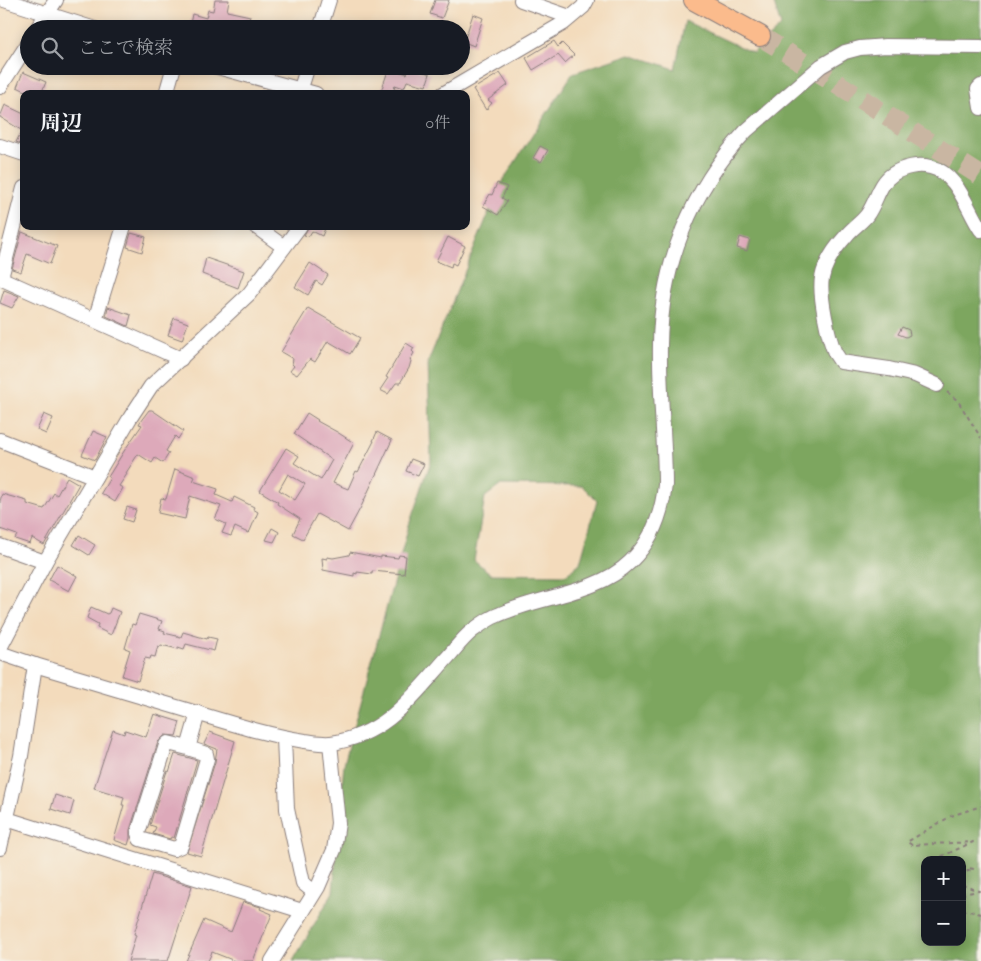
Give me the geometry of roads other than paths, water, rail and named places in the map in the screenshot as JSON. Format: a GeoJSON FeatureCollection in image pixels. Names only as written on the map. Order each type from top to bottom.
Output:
{"type":"FeatureCollection","features":[{"type":"Feature","properties":{"kind":"highway"},"geometry":{"type":"LineString","coordinates":[[694,0],[760,36]]}},
{"type":"Feature","properties":{"kind":"street"},"geometry":{"type":"LineString","coordinates":[[4,0],[69,20]]}},
{"type":"Feature","properties":{"kind":"street"},"geometry":{"type":"LineString","coordinates":[[43,20],[56,0]]}},
{"type":"Feature","properties":{"kind":"street"},"geometry":{"type":"LineString","coordinates":[[323,20],[329,0]]}},
{"type":"Feature","properties":{"kind":"street"},"geometry":{"type":"LineString","coordinates":[[520,0],[570,17]]}},
{"type":"Feature","properties":{"kind":"street"},"geometry":{"type":"LineString","coordinates":[[450,90],[564,23],[588,0]]}},
{"type":"Feature","properties":{"kind":"street"},"geometry":{"type":"LineString","coordinates":[[0,653],[284,738],[330,743],[358,736],[383,724],[401,709],[470,632],[496,615],[594,584],[613,575],[630,562],[652,534],[663,503],[665,468],[660,345],[661,313],[666,281],[675,248],[693,206],[721,160],[742,136],[821,66],[845,52],[860,48],[886,46],[981,46]]}},
{"type":"Feature","properties":{"kind":"street"},"geometry":{"type":"LineString","coordinates":[[0,87],[20,56]]}},
{"type":"Feature","properties":{"kind":"street"},"geometry":{"type":"LineString","coordinates":[[167,90],[171,75]]}},
{"type":"Feature","properties":{"kind":"street"},"geometry":{"type":"LineString","coordinates":[[244,75],[293,90]]}},
{"type":"Feature","properties":{"kind":"street"},"geometry":{"type":"LineString","coordinates":[[301,90],[305,75]]}},
{"type":"Feature","properties":{"kind":"street"},"geometry":{"type":"LineString","coordinates":[[981,86],[978,89],[981,108]]}},
{"type":"Feature","properties":{"kind":"street"},"geometry":{"type":"LineString","coordinates":[[0,146],[20,153]]}},
{"type":"Feature","properties":{"kind":"street"},"geometry":{"type":"LineString","coordinates":[[937,385],[915,376],[889,369],[841,362],[831,343],[823,301],[822,280],[826,264],[845,236],[866,216],[876,202],[883,184],[894,173],[909,167],[930,167],[949,177],[981,230]]}},
{"type":"Feature","properties":{"kind":"street"},"geometry":{"type":"LineString","coordinates":[[20,203],[0,278],[181,359]]}},
{"type":"Feature","properties":{"kind":"street"},"geometry":{"type":"LineString","coordinates":[[95,320],[123,230]]}},
{"type":"Feature","properties":{"kind":"street"},"geometry":{"type":"LineString","coordinates":[[261,230],[284,247]]}},
{"type":"Feature","properties":{"kind":"street"},"geometry":{"type":"LineString","coordinates":[[0,648],[45,562],[151,386],[249,294],[297,230]]}},
{"type":"Feature","properties":{"kind":"street"},"geometry":{"type":"LineString","coordinates":[[0,440],[95,477]]}},
{"type":"Feature","properties":{"kind":"street"},"geometry":{"type":"LineString","coordinates":[[0,546],[45,562]]}},
{"type":"Feature","properties":{"kind":"street"},"geometry":{"type":"LineString","coordinates":[[0,848],[4,818],[21,756],[35,665]]}},
{"type":"Feature","properties":{"kind":"street"},"geometry":{"type":"LineString","coordinates":[[188,748],[198,713]]}},
{"type":"Feature","properties":{"kind":"street"},"geometry":{"type":"LineString","coordinates":[[284,738],[287,809],[303,883],[314,892]]}},
{"type":"Feature","properties":{"kind":"street"},"geometry":{"type":"LineString","coordinates":[[272,961],[314,892],[334,850],[338,823],[330,743]]}},
{"type":"Feature","properties":{"kind":"street"},"geometry":{"type":"LineString","coordinates":[[166,744],[188,748],[206,754],[207,759],[181,846],[174,849],[140,839],[138,833],[166,744]]}},
{"type":"Feature","properties":{"kind":"street"},"geometry":{"type":"LineString","coordinates":[[4,818],[302,911]]}},
{"type":"Feature","properties":{"kind":"tunnel"},"geometry":{"type":"LineString","coordinates":[[760,36],[981,176]]}}]}
